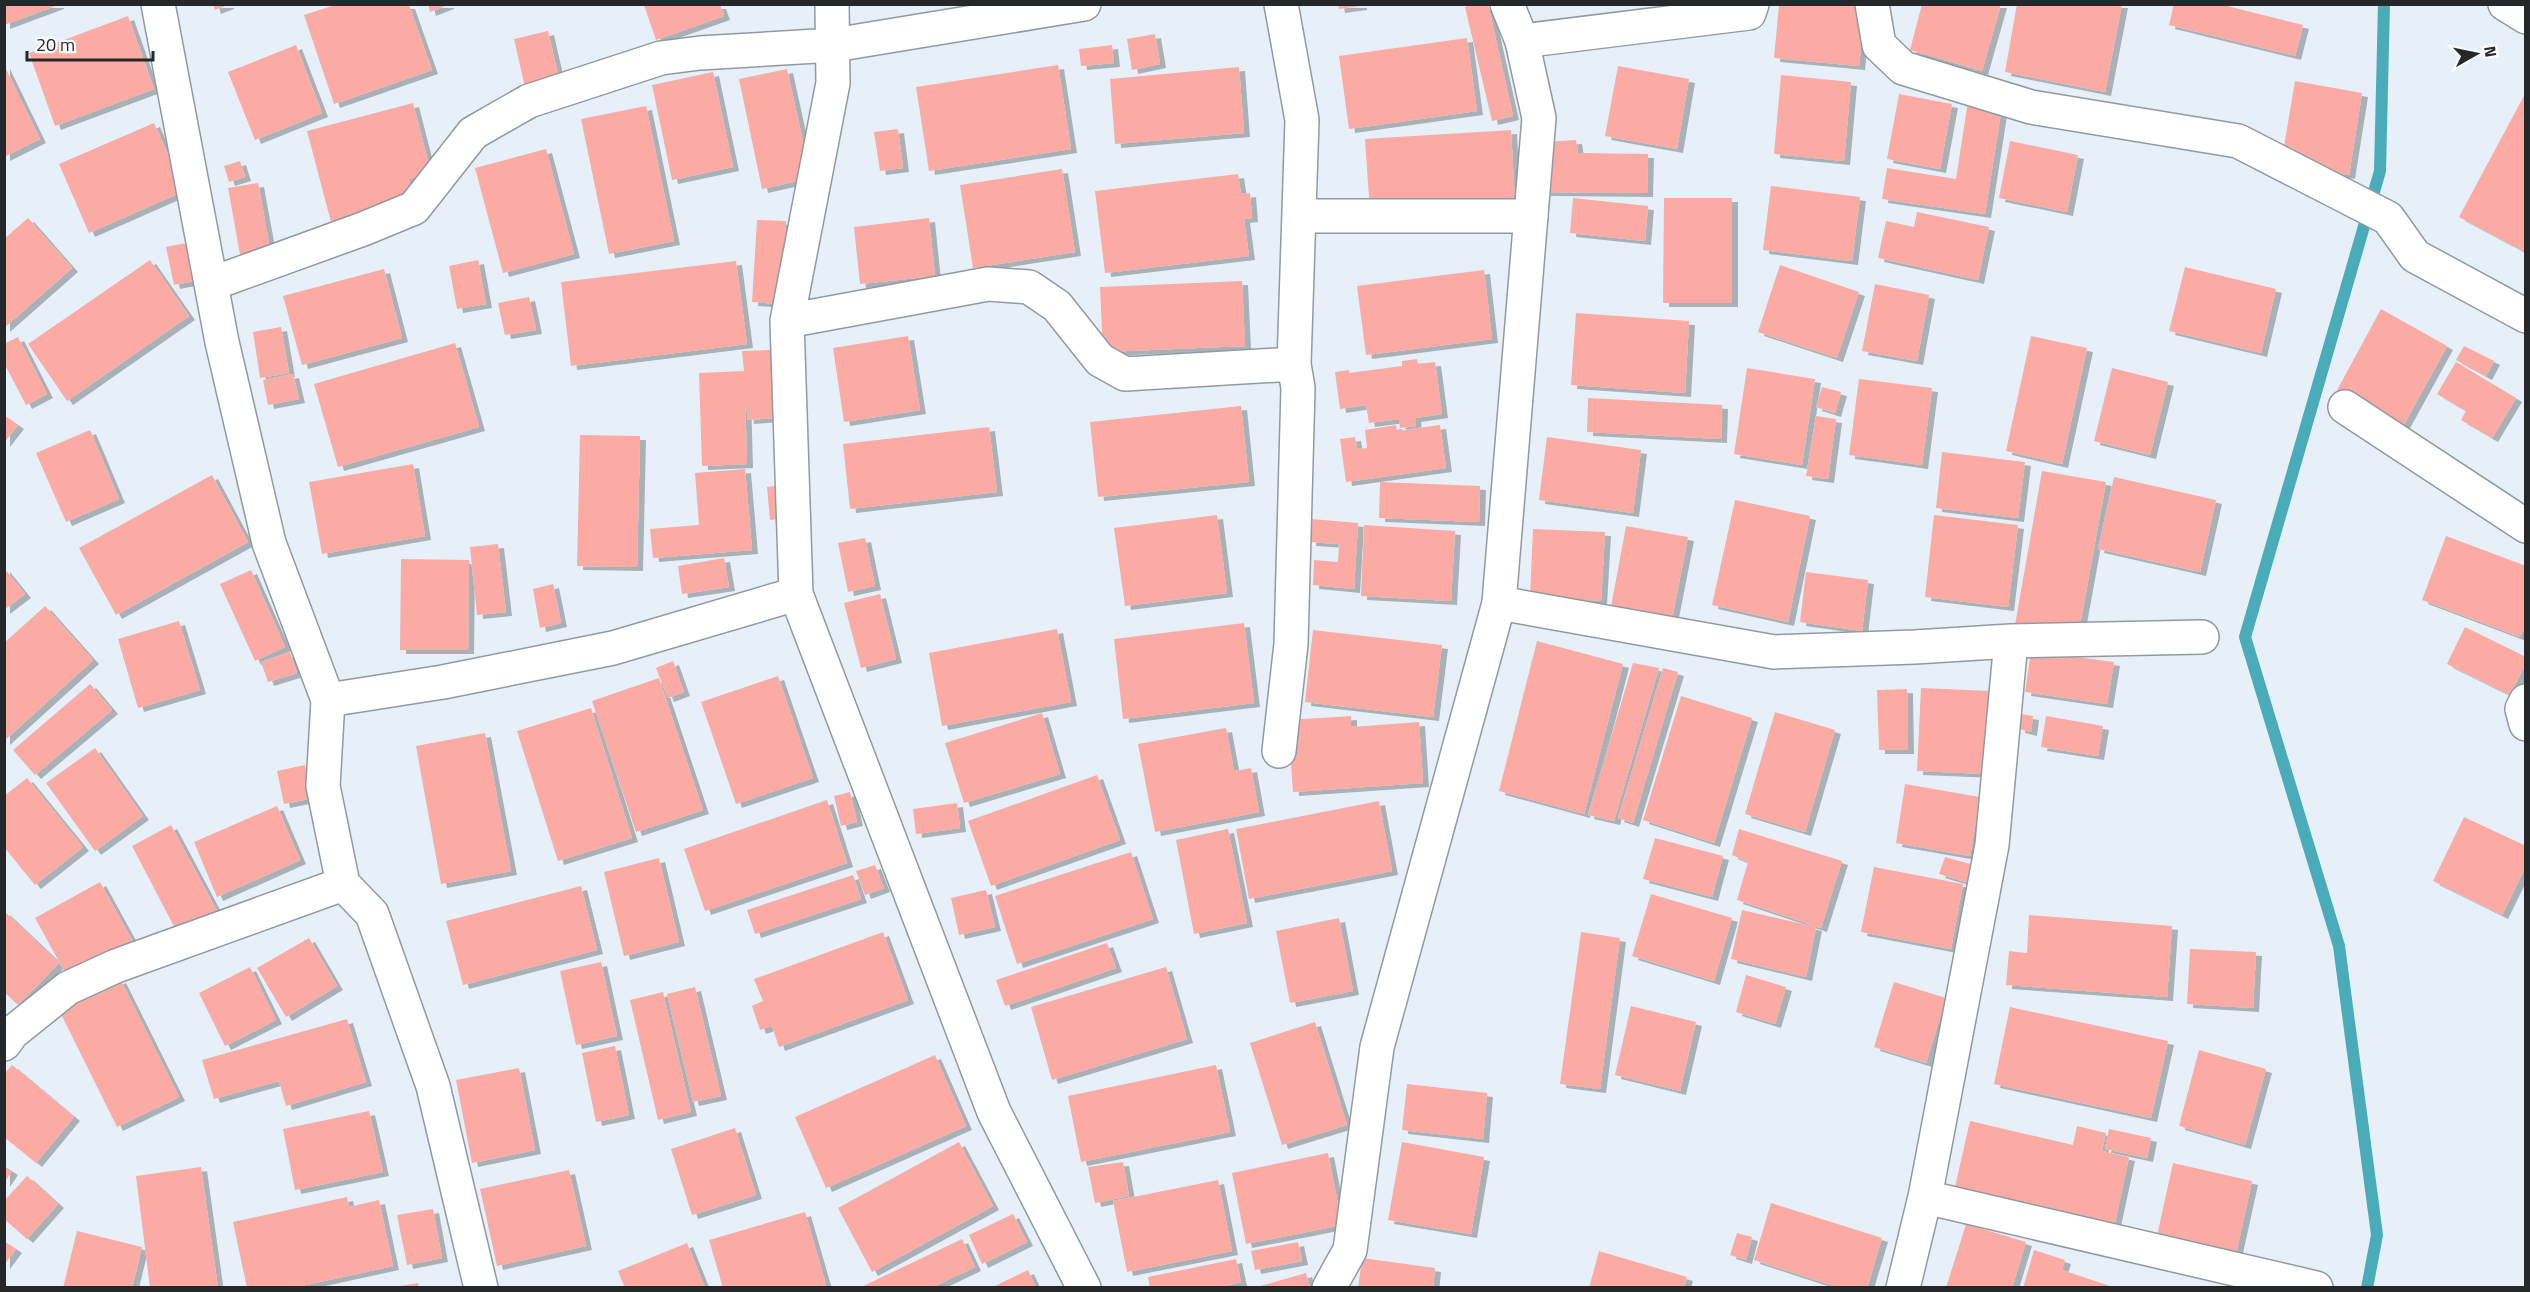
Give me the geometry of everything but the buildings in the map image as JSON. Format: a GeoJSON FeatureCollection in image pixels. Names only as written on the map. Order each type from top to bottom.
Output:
{"type":"FeatureCollection","features":[{"type":"Feature","properties":{"kind":"street"},"geometry":{"type":"LineString","coordinates":[[158,4],[222,342],[269,543],[328,700],[323,786],[343,884],[372,914],[433,1086],[481,1287]]}},
{"type":"Feature","properties":{"kind":"street"},"geometry":{"type":"LineString","coordinates":[[832,4],[833,83],[787,321],[796,594],[994,1112],[1084,1287]]}},
{"type":"Feature","properties":{"kind":"street"},"geometry":{"type":"LineString","coordinates":[[211,284],[363,230],[414,208],[473,133],[529,101],[661,58],[700,53],[834,45],[1084,4]]}},
{"type":"Feature","properties":{"kind":"street"},"geometry":{"type":"LineString","coordinates":[[1279,751],[1291,644],[1298,388],[1294,364],[1302,120],[1281,4]]}},
{"type":"Feature","properties":{"kind":"street"},"geometry":{"type":"LineString","coordinates":[[1329,1287],[1350,1250],[1377,1047],[1499,603],[1539,118],[1522,41],[1507,4]]}},
{"type":"Feature","properties":{"kind":"street"},"geometry":{"type":"LineString","coordinates":[[1522,41],[1749,13],[1752,4]]}},
{"type":"Feature","properties":{"kind":"street"},"geometry":{"type":"LineString","coordinates":[[1872,4],[1879,45],[1903,68],[2031,107],[2238,141],[2388,218],[2415,256],[2526,316]]}},
{"type":"Feature","properties":{"kind":"street"},"geometry":{"type":"LineString","coordinates":[[2505,4],[2526,17]]}},
{"type":"Feature","properties":{"kind":"street"},"geometry":{"type":"LineString","coordinates":[[1300,216],[1531,216]]}},
{"type":"Feature","properties":{"kind":"street"},"geometry":{"type":"LineString","coordinates":[[787,321],[988,284],[1029,287],[1057,306],[1100,360],[1125,374],[1294,364]]}},
{"type":"Feature","properties":{"kind":"street"},"geometry":{"type":"LineString","coordinates":[[2345,407],[2526,526]]}},
{"type":"Feature","properties":{"kind":"street"},"geometry":{"type":"LineString","coordinates":[[328,700],[443,682],[614,648],[796,594]]}},
{"type":"Feature","properties":{"kind":"street"},"geometry":{"type":"LineString","coordinates":[[1499,603],[1774,652],[2011,641],[2202,637]]}},
{"type":"Feature","properties":{"kind":"street"},"geometry":{"type":"LineString","coordinates":[[1903,1287],[1924,1197],[1992,844],[2011,641]]}},
{"type":"Feature","properties":{"kind":"street"},"geometry":{"type":"LineString","coordinates":[[2526,701],[2522,709],[2526,724]]}},
{"type":"Feature","properties":{"kind":"street"},"geometry":{"type":"LineString","coordinates":[[7,1034],[68,988],[107,970],[343,884]]}},
{"type":"Feature","properties":{"kind":"street"},"geometry":{"type":"LineString","coordinates":[[1924,1197],[2316,1287]]}},
{"type":"Feature","properties":{"kind":"waterway"},"geometry":{"type":"LineString","coordinates":[[2367,1288],[2377,1235],[2339,946],[2245,637],[2380,171],[2384,4]]}}]}
